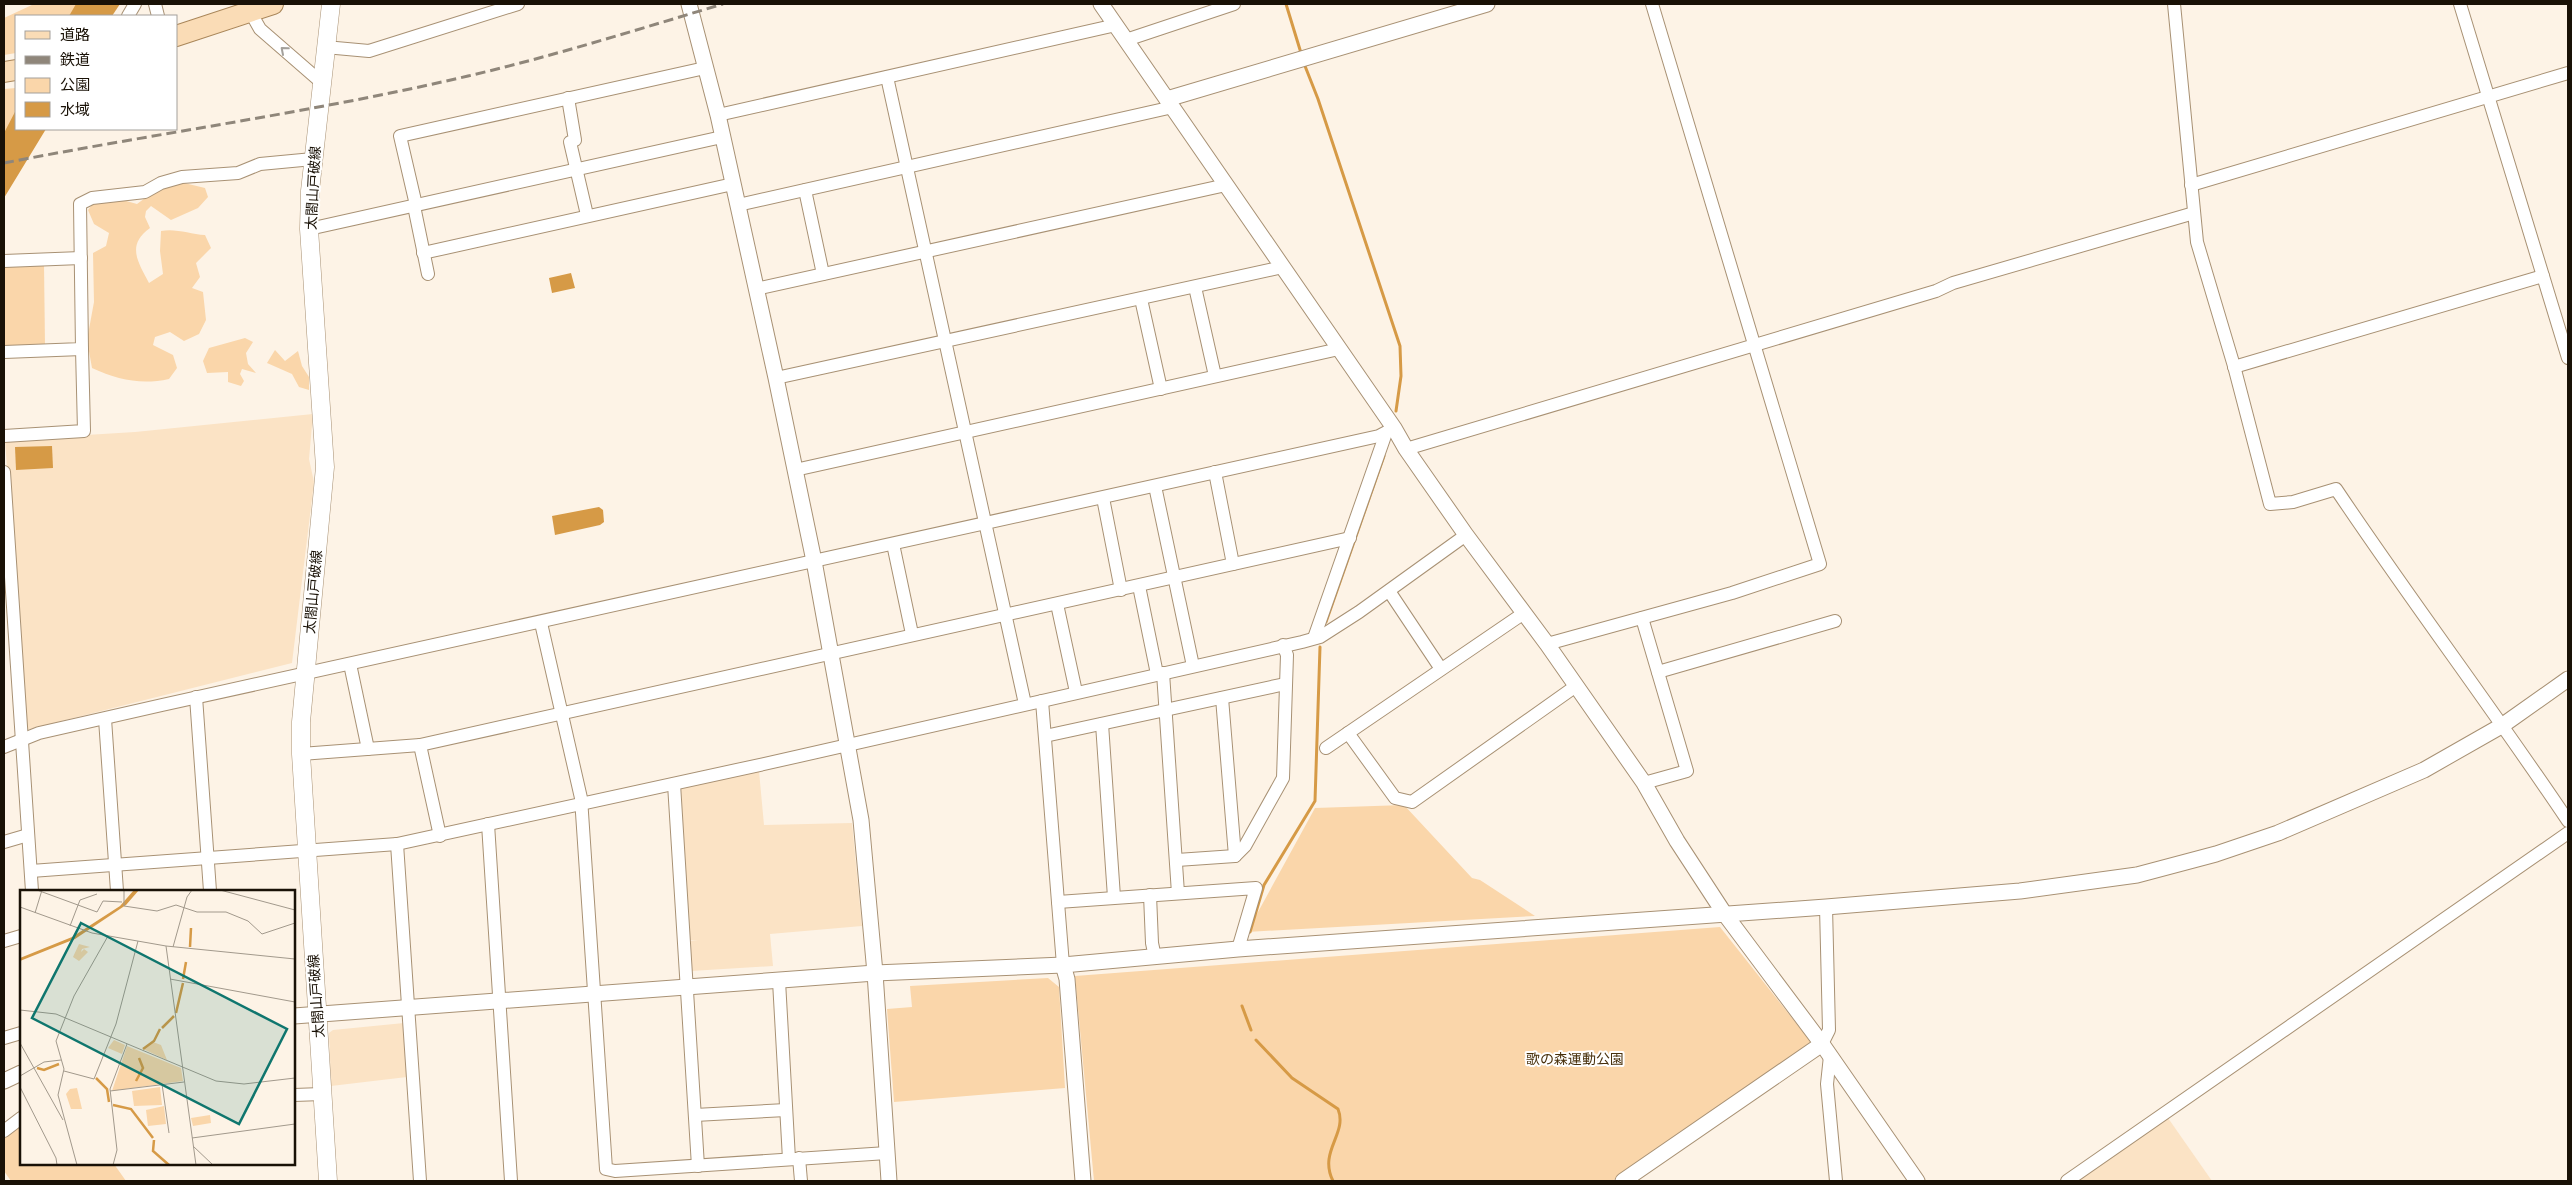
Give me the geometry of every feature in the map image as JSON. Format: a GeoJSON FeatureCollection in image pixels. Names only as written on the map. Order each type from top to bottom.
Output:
{"type":"FeatureCollection","features":[{"type":"Feature","properties":{"kind":"main road"},"geometry":{"type":"LineString","coordinates":[[178,35],[248,7],[273,4]]}},
{"type":"Feature","properties":{"kind":"main road","name":"太閤山戸破線"},"geometry":{"type":"LineString","coordinates":[[328,1181],[301,754],[306,674],[325,467],[309,229],[310,191],[331,4]]}},
{"type":"Feature","properties":{"kind":"street"},"geometry":{"type":"LineString","coordinates":[[129,15],[136,4]]}},
{"type":"Feature","properties":{"kind":"street"},"geometry":{"type":"LineString","coordinates":[[325,47],[369,51],[518,4]]}},
{"type":"Feature","properties":{"kind":"street"},"geometry":{"type":"LineString","coordinates":[[689,4],[718,115],[776,378],[814,562],[861,820],[875,973],[889,1181]]}},
{"type":"Feature","properties":{"kind":"street"},"geometry":{"type":"LineString","coordinates":[[1101,4],[1339,349],[1390,430],[1406,449],[1466,536],[1547,644],[1644,783],[1677,841],[1724,913],[1826,1050],[1917,1181]]}},
{"type":"Feature","properties":{"kind":"street"},"geometry":{"type":"LineString","coordinates":[[1126,40],[1234,4]]}},
{"type":"Feature","properties":{"kind":"street"},"geometry":{"type":"LineString","coordinates":[[738,205],[906,167],[1170,103],[1487,4]]}},
{"type":"Feature","properties":{"kind":"street"},"geometry":{"type":"LineString","coordinates":[[1547,644],[1732,594],[1820,564],[1652,4]]}},
{"type":"Feature","properties":{"kind":"street"},"geometry":{"type":"LineString","coordinates":[[2174,4],[2197,242],[2234,367],[2270,504],[2293,502],[2336,489],[2383,559],[2503,724],[2568,821]]}},
{"type":"Feature","properties":{"kind":"street"},"geometry":{"type":"LineString","coordinates":[[2460,4],[2568,358]]}},
{"type":"Feature","properties":{"kind":"street"},"geometry":{"type":"LineString","coordinates":[[248,7],[260,28],[321,82]]}},
{"type":"Feature","properties":{"kind":"street"},"geometry":{"type":"LineString","coordinates":[[718,115],[1116,25]]}},
{"type":"Feature","properties":{"kind":"street"},"geometry":{"type":"LineString","coordinates":[[428,274],[400,136],[705,68]]}},
{"type":"Feature","properties":{"kind":"street"},"geometry":{"type":"LineString","coordinates":[[2191,185],[2568,73]]}},
{"type":"Feature","properties":{"kind":"street"},"geometry":{"type":"LineString","coordinates":[[887,77],[1025,704]]}},
{"type":"Feature","properties":{"kind":"street"},"geometry":{"type":"LineString","coordinates":[[568,98],[575,140],[570,142],[588,215]]}},
{"type":"Feature","properties":{"kind":"street"},"geometry":{"type":"LineString","coordinates":[[309,229],[722,137]]}},
{"type":"Feature","properties":{"kind":"street"},"geometry":{"type":"LineString","coordinates":[[4,436],[84,431],[80,204],[92,198],[145,192],[161,183],[182,177],[238,172],[260,164],[313,159]]}},
{"type":"Feature","properties":{"kind":"street"},"geometry":{"type":"LineString","coordinates":[[423,253],[733,184]]}},
{"type":"Feature","properties":{"kind":"street"},"geometry":{"type":"LineString","coordinates":[[756,289],[1226,185]]}},
{"type":"Feature","properties":{"kind":"street"},"geometry":{"type":"LineString","coordinates":[[805,190],[823,274]]}},
{"type":"Feature","properties":{"kind":"street"},"geometry":{"type":"LineString","coordinates":[[1406,449],[1936,291],[1953,283],[2194,213]]}},
{"type":"Feature","properties":{"kind":"street"},"geometry":{"type":"LineString","coordinates":[[4,261],[81,258]]}},
{"type":"Feature","properties":{"kind":"street"},"geometry":{"type":"LineString","coordinates":[[776,378],[945,343],[1283,267]]}},
{"type":"Feature","properties":{"kind":"street"},"geometry":{"type":"LineString","coordinates":[[2234,367],[2543,276]]}},
{"type":"Feature","properties":{"kind":"street"},"geometry":{"type":"LineString","coordinates":[[1195,287],[1215,376]]}},
{"type":"Feature","properties":{"kind":"street"},"geometry":{"type":"LineString","coordinates":[[1141,299],[1161,389]]}},
{"type":"Feature","properties":{"kind":"street"},"geometry":{"type":"LineString","coordinates":[[4,352],[82,349]]}},
{"type":"Feature","properties":{"kind":"street"},"geometry":{"type":"LineString","coordinates":[[795,470],[1339,349]]}},
{"type":"Feature","properties":{"kind":"street"},"geometry":{"type":"LineString","coordinates":[[4,748],[39,734],[196,697],[541,623],[1103,498],[1390,430]]}},
{"type":"Feature","properties":{"kind":"street"},"geometry":{"type":"LineString","coordinates":[[1314,638],[1390,430]]}},
{"type":"Feature","properties":{"kind":"street"},"geometry":{"type":"LineString","coordinates":[[4,472],[10,649],[23,733],[20,741],[32,890]]}},
{"type":"Feature","properties":{"kind":"street"},"geometry":{"type":"LineString","coordinates":[[1214,472],[1233,564]]}},
{"type":"Feature","properties":{"kind":"street"},"geometry":{"type":"LineString","coordinates":[[1155,486],[1193,666]]}},
{"type":"Feature","properties":{"kind":"street"},"geometry":{"type":"LineString","coordinates":[[1103,498],[1121,590]]}},
{"type":"Feature","properties":{"kind":"street"},"geometry":{"type":"LineString","coordinates":[[31,871],[397,844],[580,805],[1160,674],[1314,638],[1359,612],[1466,536]]}},
{"type":"Feature","properties":{"kind":"street"},"geometry":{"type":"LineString","coordinates":[[301,754],[420,745],[1350,538]]}},
{"type":"Feature","properties":{"kind":"street"},"geometry":{"type":"LineString","coordinates":[[893,544],[912,634]]}},
{"type":"Feature","properties":{"kind":"street"},"geometry":{"type":"LineString","coordinates":[[1138,586],[1160,674],[1166,711],[1178,893]]}},
{"type":"Feature","properties":{"kind":"street"},"geometry":{"type":"LineString","coordinates":[[1389,591],[1441,669]]}},
{"type":"Feature","properties":{"kind":"street"},"geometry":{"type":"LineString","coordinates":[[1057,604],[1076,692]]}},
{"type":"Feature","properties":{"kind":"street"},"geometry":{"type":"LineString","coordinates":[[1326,748],[1524,613]]}},
{"type":"Feature","properties":{"kind":"street"},"geometry":{"type":"LineString","coordinates":[[1642,618],[1687,771],[1644,783]]}},
{"type":"Feature","properties":{"kind":"street"},"geometry":{"type":"LineString","coordinates":[[1658,672],[1836,621]]}},
{"type":"Feature","properties":{"kind":"street"},"geometry":{"type":"LineString","coordinates":[[541,623],[581,798],[606,1169],[698,1166],[887,1153]]}},
{"type":"Feature","properties":{"kind":"street"},"geometry":{"type":"LineString","coordinates":[[1177,860],[1235,856],[1245,846],[1283,778],[1287,654],[1283,645]]}},
{"type":"Feature","properties":{"kind":"street"},"geometry":{"type":"LineString","coordinates":[[350,664],[368,749]]}},
{"type":"Feature","properties":{"kind":"street"},"geometry":{"type":"LineString","coordinates":[[295,1016],[875,973],[1063,965],[1238,949],[1826,907],[2020,890],[2137,875],[2216,854],[2278,833],[2424,770],[2503,724],[2568,679]]}},
{"type":"Feature","properties":{"kind":"street"},"geometry":{"type":"LineString","coordinates":[[1045,736],[1285,684]]}},
{"type":"Feature","properties":{"kind":"street"},"geometry":{"type":"LineString","coordinates":[[1348,733],[1395,798],[1412,802],[1576,686]]}},
{"type":"Feature","properties":{"kind":"street"},"geometry":{"type":"LineString","coordinates":[[196,697],[210,890]]}},
{"type":"Feature","properties":{"kind":"street"},"geometry":{"type":"LineString","coordinates":[[1222,698],[1235,856]]}},
{"type":"Feature","properties":{"kind":"street"},"geometry":{"type":"LineString","coordinates":[[1042,701],[1063,965],[1067,979],[1083,1181]]}},
{"type":"Feature","properties":{"kind":"street"},"geometry":{"type":"LineString","coordinates":[[105,719],[117,890]]}},
{"type":"Feature","properties":{"kind":"street"},"geometry":{"type":"LineString","coordinates":[[1102,724],[1114,897]]}},
{"type":"Feature","properties":{"kind":"street"},"geometry":{"type":"LineString","coordinates":[[420,745],[440,836]]}},
{"type":"Feature","properties":{"kind":"street"},"geometry":{"type":"LineString","coordinates":[[674,784],[685,988],[698,1166]]}},
{"type":"Feature","properties":{"kind":"street"},"geometry":{"type":"LineString","coordinates":[[488,824],[511,1181]]}},
{"type":"Feature","properties":{"kind":"street"},"geometry":{"type":"LineString","coordinates":[[2067,1181],[2568,833]]}},
{"type":"Feature","properties":{"kind":"street"},"geometry":{"type":"LineString","coordinates":[[4,842],[28,835]]}},
{"type":"Feature","properties":{"kind":"street"},"geometry":{"type":"LineString","coordinates":[[397,844],[420,1181]]}},
{"type":"Feature","properties":{"kind":"street"},"geometry":{"type":"LineString","coordinates":[[1058,902],[1256,888],[1238,949]]}},
{"type":"Feature","properties":{"kind":"street"},"geometry":{"type":"LineString","coordinates":[[1150,895],[1152,943],[1155,957]]}},
{"type":"Feature","properties":{"kind":"street"},"geometry":{"type":"LineString","coordinates":[[1826,907],[1827,1084],[1836,1181]]}},
{"type":"Feature","properties":{"kind":"street"},"geometry":{"type":"LineString","coordinates":[[4,941],[20,936]]}},
{"type":"Feature","properties":{"kind":"street"},"geometry":{"type":"LineString","coordinates":[[779,981],[786,1110],[794,1158],[801,1181]]}},
{"type":"Feature","properties":{"kind":"street"},"geometry":{"type":"LineString","coordinates":[[4,1038],[20,1033]]}},
{"type":"Feature","properties":{"kind":"street"},"geometry":{"type":"LineString","coordinates":[[1623,1181],[1826,1050]]}},
{"type":"Feature","properties":{"kind":"street"},"geometry":{"type":"LineString","coordinates":[[4,1080],[20,1073]]}},
{"type":"Feature","properties":{"kind":"street"},"geometry":{"type":"LineString","coordinates":[[295,1095],[322,1094]]}},
{"type":"Feature","properties":{"kind":"street"},"geometry":{"type":"LineString","coordinates":[[695,1116],[786,1110]]}},
{"type":"Feature","properties":{"kind":"street"},"geometry":{"type":"LineString","coordinates":[[4,1131],[20,1119]]}},
{"type":"Feature","properties":{"kind":"shaded area"},"geometry":{"type":"Polygon","coordinates":[[[313,414],[309,459],[314,482],[292,663],[26,730],[5,440],[135,432],[313,414]]]}},
{"type":"Feature","properties":{"kind":"shaded area"},"geometry":{"type":"Polygon","coordinates":[[[759,771],[764,825],[852,823],[862,926],[770,934],[773,966],[691,971],[688,941],[698,940],[689,940],[681,788],[759,771]]]}},
{"type":"Feature","properties":{"kind":"shaded area"},"geometry":{"type":"Polygon","coordinates":[[[404,1023],[407,1077],[331,1086],[329,1033],[333,1030],[404,1023]]]}},
{"type":"Feature","properties":{"kind":"shaded area"},"geometry":{"type":"Polygon","coordinates":[[[2168,1118],[2212,1181],[2077,1181],[2168,1118]]]}},
{"type":"Feature","properties":{"kind":"green space"},"geometry":{"type":"Polygon","coordinates":[[[34,4],[79,4],[74,15],[15,15],[15,53],[4,55],[4,18],[34,4]]]}},
{"type":"Feature","properties":{"kind":"green space"},"geometry":{"type":"Polygon","coordinates":[[[15,88],[15,127],[4,146],[4,89],[15,88]]]}},
{"type":"Feature","properties":{"kind":"green space"},"geometry":{"type":"Polygon","coordinates":[[[180,182],[205,188],[208,197],[198,208],[171,220],[151,206],[146,211],[145,217],[150,228],[138,241],[136,254],[149,283],[163,274],[160,251],[161,231],[205,235],[211,248],[196,263],[200,277],[192,288],[203,292],[206,320],[199,334],[184,341],[170,332],[155,337],[153,345],[173,355],[177,368],[169,379],[149,382],[111,376],[92,368],[87,340],[94,302],[93,253],[106,246],[109,233],[94,224],[88,210],[95,201],[119,199],[137,204],[156,190],[180,182]]]}},
{"type":"Feature","properties":{"kind":"green space"},"geometry":{"type":"Polygon","coordinates":[[[4,264],[44,264],[45,346],[4,347],[4,264]]]}},
{"type":"Feature","properties":{"kind":"green space"},"geometry":{"type":"Polygon","coordinates":[[[245,338],[253,342],[246,353],[248,364],[256,373],[242,369],[240,374],[244,381],[241,386],[228,382],[228,372],[207,373],[203,361],[209,348],[245,338]]]}},
{"type":"Feature","properties":{"kind":"green space"},"geometry":{"type":"Polygon","coordinates":[[[275,350],[285,361],[298,351],[302,366],[309,377],[309,390],[299,387],[292,374],[267,363],[275,350]]]}},
{"type":"Feature","properties":{"kind":"green space"},"geometry":{"type":"Polygon","coordinates":[[[1404,805],[1472,878],[1480,880],[1535,916],[1247,932],[1315,808],[1404,805]]]}},
{"type":"Feature","properties":{"kind":"green space","name":"歌の森運動公園"},"geometry":{"type":"Polygon","coordinates":[[[1720,927],[1811,1042],[1612,1181],[1094,1181],[1075,976],[1720,927]]]}},
{"type":"Feature","properties":{"kind":"green space"},"geometry":{"type":"Polygon","coordinates":[[[1048,978],[1059,987],[1065,1088],[894,1102],[887,1009],[912,1007],[910,986],[1048,978]]]}},
{"type":"Feature","properties":{"kind":"green space"},"geometry":{"type":"Polygon","coordinates":[[[20,1126],[20,1165],[115,1165],[126,1181],[11,1181],[4,1171],[5,1138],[20,1126]]]}},
{"type":"Feature","properties":{"kind":"water"},"geometry":{"type":"Polygon","coordinates":[[[76,4],[120,4],[113,15],[70,15],[76,4]]]}},
{"type":"Feature","properties":{"kind":"water"},"geometry":{"type":"Polygon","coordinates":[[[15,112],[15,130],[45,130],[4,198],[4,133],[15,112]]]}},
{"type":"Feature","properties":{"kind":"water"},"geometry":{"type":"Polygon","coordinates":[[[571,273],[575,288],[552,293],[549,278],[571,273]]]}},
{"type":"Feature","properties":{"kind":"water"},"geometry":{"type":"Polygon","coordinates":[[[52,446],[53,468],[16,470],[15,447],[52,446]]]}},
{"type":"Feature","properties":{"kind":"water"},"geometry":{"type":"Polygon","coordinates":[[[599,507],[603,510],[604,522],[600,525],[555,535],[552,516],[599,507]]]}},
{"type":"Feature","properties":{"kind":"waterway"},"geometry":{"type":"LineString","coordinates":[[1286,4],[1301,53]]}},
{"type":"Feature","properties":{"kind":"waterway"},"geometry":{"type":"LineString","coordinates":[[1305,66],[1318,99],[1400,346],[1401,376],[1396,411]]}},
{"type":"Feature","properties":{"kind":"waterway"},"geometry":{"type":"LineString","coordinates":[[1326,622],[1384,456]]}},
{"type":"Feature","properties":{"kind":"waterway"},"geometry":{"type":"LineString","coordinates":[[1250,932],[1264,885],[1315,801],[1320,647]]}},
{"type":"Feature","properties":{"kind":"waterway"},"geometry":{"type":"LineString","coordinates":[[1242,1006],[1251,1030]]}},
{"type":"Feature","properties":{"kind":"waterway"},"geometry":{"type":"LineString","coordinates":[[1256,1040],[1292,1078],[1338,1109],[1339,1127],[1329,1161],[1329,1170],[1333,1181]]}},
{"type":"Feature","properties":{"kind":"railway"},"geometry":{"type":"LineString","coordinates":[[4,163],[353,101],[410,89],[532,60],[723,4]]}}]}
